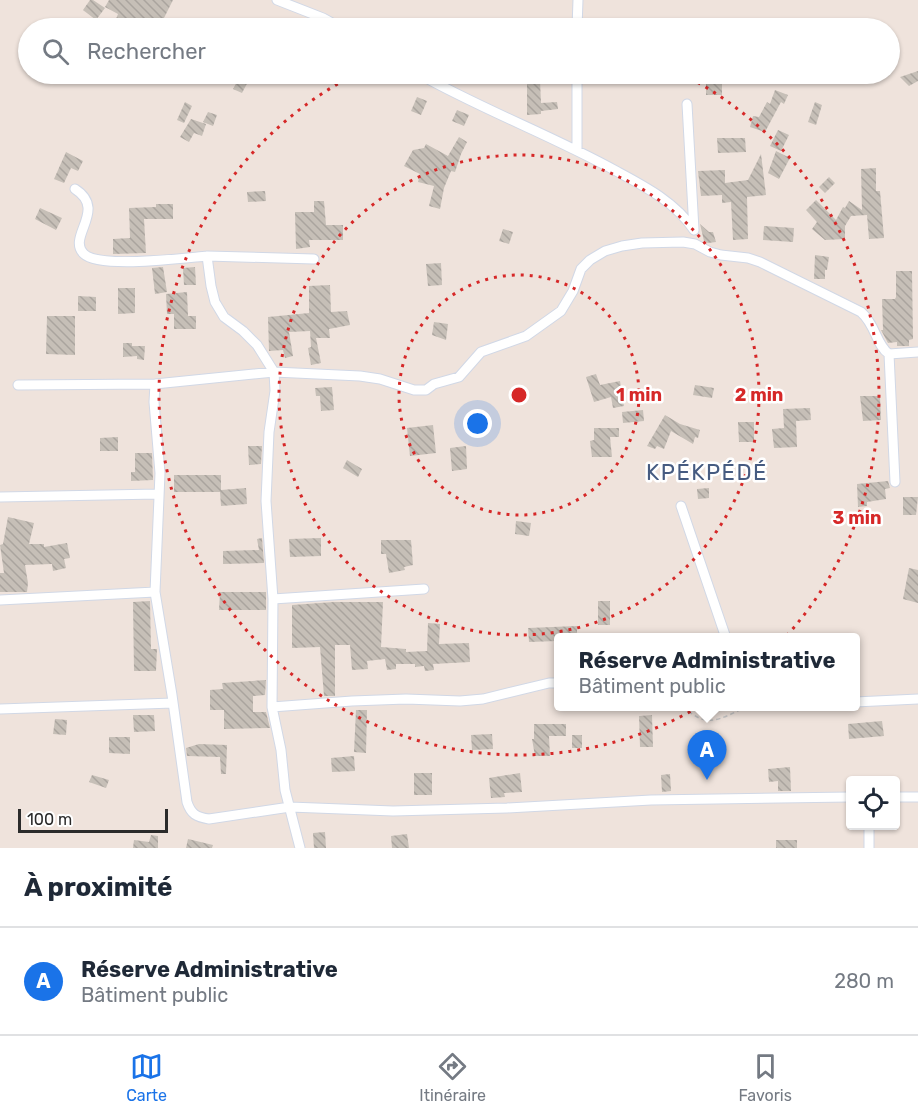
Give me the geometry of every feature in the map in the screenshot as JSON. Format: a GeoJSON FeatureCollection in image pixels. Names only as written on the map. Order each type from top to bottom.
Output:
{"type":"FeatureCollection","features":[{"type":"Feature","properties":{"kind":"street"},"geometry":{"type":"LineString","coordinates":[[277,0],[323,18]]}},
{"type":"Feature","properties":{"kind":"street"},"geometry":{"type":"LineString","coordinates":[[577,18],[578,0]]}},
{"type":"Feature","properties":{"kind":"street"},"geometry":{"type":"LineString","coordinates":[[437,84],[577,149],[664,199],[686,219],[694,230]]}},
{"type":"Feature","properties":{"kind":"street"},"geometry":{"type":"LineString","coordinates":[[577,84],[577,149]]}},
{"type":"Feature","properties":{"kind":"street"},"geometry":{"type":"LineString","coordinates":[[687,104],[694,244]]}},
{"type":"Feature","properties":{"kind":"street"},"geometry":{"type":"LineString","coordinates":[[75,189],[82,193],[88,206],[85,226],[79,241],[84,254],[91,258],[113,261],[164,261],[207,256],[314,259]]}},
{"type":"Feature","properties":{"kind":"street"},"geometry":{"type":"LineString","coordinates":[[18,385],[155,384],[274,372],[360,376],[380,379],[414,390],[426,390],[434,384],[459,377],[481,352],[526,336],[561,311],[573,291],[581,269],[590,260],[605,251],[642,243],[694,244],[710,252],[760,262],[861,312],[873,326],[881,347],[889,354],[918,352]]}},
{"type":"Feature","properties":{"kind":"street"},"geometry":{"type":"LineString","coordinates":[[207,256],[215,302],[224,316],[257,345],[274,372],[266,501],[273,599],[272,707],[290,807],[300,848]]}},
{"type":"Feature","properties":{"kind":"street"},"geometry":{"type":"LineString","coordinates":[[889,354],[895,482]]}},
{"type":"Feature","properties":{"kind":"street"},"geometry":{"type":"LineString","coordinates":[[155,384],[154,402],[160,473],[155,592],[173,703],[178,751],[190,812],[197,817],[209,819],[290,807],[393,811],[507,808],[651,800],[846,797]]}},
{"type":"Feature","properties":{"kind":"street"},"geometry":{"type":"LineString","coordinates":[[0,497],[158,494]]}},
{"type":"Feature","properties":{"kind":"street"},"geometry":{"type":"LineString","coordinates":[[681,506],[724,633]]}},
{"type":"Feature","properties":{"kind":"street"},"geometry":{"type":"LineString","coordinates":[[273,599],[424,590]]}},
{"type":"Feature","properties":{"kind":"street"},"geometry":{"type":"LineString","coordinates":[[0,600],[155,592]]}},
{"type":"Feature","properties":{"kind":"street"},"geometry":{"type":"LineString","coordinates":[[272,707],[406,699],[460,701],[483,699],[554,683]]}},
{"type":"Feature","properties":{"kind":"street"},"geometry":{"type":"LineString","coordinates":[[860,702],[918,699]]}},
{"type":"Feature","properties":{"kind":"street"},"geometry":{"type":"LineString","coordinates":[[0,709],[173,703]]}},
{"type":"Feature","properties":{"kind":"street"},"geometry":{"type":"LineString","coordinates":[[900,797],[918,797]]}},
{"type":"Feature","properties":{"kind":"street"},"geometry":{"type":"LineString","coordinates":[[869,830],[869,848]]}},
{"type":"Feature","properties":{"kind":"path"},"geometry":{"type":"LineString","coordinates":[[688,711],[694,718],[711,722],[737,711]]}},
{"type":"Feature","properties":{"kind":"building"},"geometry":{"type":"Polygon","coordinates":[[[90,0],[105,8],[98,18],[93,18],[83,10],[90,0]]]}},
{"type":"Feature","properties":{"kind":"building"},"geometry":{"type":"Polygon","coordinates":[[[109,0],[173,0],[164,18],[116,18],[118,14],[105,7],[109,0]]]}},
{"type":"Feature","properties":{"kind":"building"},"geometry":{"type":"Polygon","coordinates":[[[918,71],[918,81],[909,86],[900,77],[918,71]]]}},
{"type":"Feature","properties":{"kind":"building"},"geometry":{"type":"Polygon","coordinates":[[[236,84],[247,84],[242,93],[233,89],[236,84]]]}},
{"type":"Feature","properties":{"kind":"building"},"geometry":{"type":"Polygon","coordinates":[[[527,84],[540,84],[541,103],[557,102],[558,109],[527,115],[527,84]]]}},
{"type":"Feature","properties":{"kind":"building"},"geometry":{"type":"Polygon","coordinates":[[[706,84],[722,84],[722,95],[706,95],[706,84]]]}},
{"type":"Feature","properties":{"kind":"building"},"geometry":{"type":"Polygon","coordinates":[[[775,90],[788,95],[784,104],[781,102],[765,132],[750,127],[753,116],[759,117],[767,102],[770,104],[775,90]]]}},
{"type":"Feature","properties":{"kind":"building"},"geometry":{"type":"Polygon","coordinates":[[[417,97],[427,101],[421,115],[411,111],[417,97]]]}},
{"type":"Feature","properties":{"kind":"building"},"geometry":{"type":"Polygon","coordinates":[[[185,102],[192,106],[184,123],[177,120],[185,102]]]}},
{"type":"Feature","properties":{"kind":"building"},"geometry":{"type":"Polygon","coordinates":[[[815,102],[822,105],[816,125],[808,122],[815,102]]]}},
{"type":"Feature","properties":{"kind":"building"},"geometry":{"type":"Polygon","coordinates":[[[457,110],[469,115],[464,126],[452,121],[457,110]]]}},
{"type":"Feature","properties":{"kind":"building"},"geometry":{"type":"Polygon","coordinates":[[[208,112],[217,115],[213,126],[203,122],[208,112]]]}},
{"type":"Feature","properties":{"kind":"building"},"geometry":{"type":"Polygon","coordinates":[[[191,119],[206,124],[202,136],[194,133],[189,142],[180,137],[191,119]]]}},
{"type":"Feature","properties":{"kind":"building"},"geometry":{"type":"Polygon","coordinates":[[[778,130],[789,135],[781,151],[770,146],[778,130]]]}},
{"type":"Feature","properties":{"kind":"building"},"geometry":{"type":"Polygon","coordinates":[[[459,137],[467,142],[455,172],[451,171],[444,188],[440,209],[429,206],[434,186],[418,182],[420,174],[404,166],[413,150],[424,148],[426,144],[448,156],[459,137]]]}},
{"type":"Feature","properties":{"kind":"building"},"geometry":{"type":"Polygon","coordinates":[[[717,138],[745,138],[746,152],[718,153],[717,138]]]}},
{"type":"Feature","properties":{"kind":"building"},"geometry":{"type":"Polygon","coordinates":[[[776,151],[790,158],[779,179],[768,173],[776,151]]]}},
{"type":"Feature","properties":{"kind":"building"},"geometry":{"type":"Polygon","coordinates":[[[66,152],[83,161],[78,171],[71,168],[64,183],[54,179],[66,152]]]}},
{"type":"Feature","properties":{"kind":"building"},"geometry":{"type":"Polygon","coordinates":[[[761,154],[766,195],[747,197],[748,239],[733,240],[731,202],[722,203],[722,195],[701,196],[698,171],[725,170],[725,183],[748,180],[761,154]]]}},
{"type":"Feature","properties":{"kind":"building"},"geometry":{"type":"Polygon","coordinates":[[[876,168],[876,191],[880,191],[884,238],[869,239],[867,215],[851,216],[845,226],[845,239],[825,240],[812,229],[817,222],[806,210],[816,200],[836,220],[849,201],[862,210],[861,169],[876,168]]]}},
{"type":"Feature","properties":{"kind":"building"},"geometry":{"type":"Polygon","coordinates":[[[829,177],[835,183],[825,193],[819,187],[829,177]]]}},
{"type":"Feature","properties":{"kind":"building"},"geometry":{"type":"Polygon","coordinates":[[[265,191],[266,201],[248,202],[247,192],[265,191]]]}},
{"type":"Feature","properties":{"kind":"building"},"geometry":{"type":"Polygon","coordinates":[[[314,201],[324,201],[326,225],[343,225],[343,240],[309,240],[310,247],[296,249],[295,212],[314,212],[314,201]]]}},
{"type":"Feature","properties":{"kind":"building"},"geometry":{"type":"Polygon","coordinates":[[[156,204],[173,204],[173,219],[144,219],[146,253],[113,254],[113,239],[130,238],[129,208],[156,207],[156,204]]]}},
{"type":"Feature","properties":{"kind":"building"},"geometry":{"type":"Polygon","coordinates":[[[40,208],[62,218],[56,230],[35,219],[40,208]]]}},
{"type":"Feature","properties":{"kind":"building"},"geometry":{"type":"Polygon","coordinates":[[[700,224],[709,232],[713,232],[716,242],[704,241],[700,224]]]}},
{"type":"Feature","properties":{"kind":"building"},"geometry":{"type":"Polygon","coordinates":[[[764,226],[794,228],[793,242],[763,240],[764,226]]]}},
{"type":"Feature","properties":{"kind":"building"},"geometry":{"type":"Polygon","coordinates":[[[503,229],[513,232],[509,244],[499,241],[503,229]]]}},
{"type":"Feature","properties":{"kind":"building"},"geometry":{"type":"Polygon","coordinates":[[[815,255],[829,257],[825,279],[814,279],[815,255]]]}},
{"type":"Feature","properties":{"kind":"building"},"geometry":{"type":"Polygon","coordinates":[[[441,263],[442,285],[428,286],[426,264],[441,263]]]}},
{"type":"Feature","properties":{"kind":"building"},"geometry":{"type":"Polygon","coordinates":[[[163,267],[167,292],[155,294],[152,268],[163,267]]]}},
{"type":"Feature","properties":{"kind":"building"},"geometry":{"type":"Polygon","coordinates":[[[195,267],[196,285],[184,285],[183,268],[195,267]]]}},
{"type":"Feature","properties":{"kind":"building"},"geometry":{"type":"Polygon","coordinates":[[[896,271],[912,271],[913,339],[909,340],[909,346],[897,346],[897,342],[888,343],[881,330],[883,330],[882,299],[895,299],[896,297],[896,271]]]}},
{"type":"Feature","properties":{"kind":"building"},"geometry":{"type":"Polygon","coordinates":[[[330,285],[331,312],[347,311],[350,325],[329,329],[330,338],[316,338],[321,363],[311,365],[308,348],[311,347],[310,331],[289,332],[293,356],[285,358],[283,350],[269,351],[268,317],[309,313],[309,286],[330,285]]]}},
{"type":"Feature","properties":{"kind":"building"},"geometry":{"type":"Polygon","coordinates":[[[118,288],[135,288],[135,313],[118,314],[118,288]]]}},
{"type":"Feature","properties":{"kind":"building"},"geometry":{"type":"Polygon","coordinates":[[[187,292],[188,316],[196,316],[196,329],[174,329],[174,314],[167,314],[166,294],[187,292]]]}},
{"type":"Feature","properties":{"kind":"building"},"geometry":{"type":"Polygon","coordinates":[[[78,296],[96,297],[96,311],[78,311],[78,296]]]}},
{"type":"Feature","properties":{"kind":"building"},"geometry":{"type":"Polygon","coordinates":[[[47,316],[75,316],[75,355],[46,354],[47,316]]]}},
{"type":"Feature","properties":{"kind":"building"},"geometry":{"type":"Polygon","coordinates":[[[434,322],[448,324],[446,340],[432,335],[434,322]]]}},
{"type":"Feature","properties":{"kind":"building"},"geometry":{"type":"Polygon","coordinates":[[[123,343],[145,346],[144,360],[137,359],[137,356],[123,357],[123,343]]]}},
{"type":"Feature","properties":{"kind":"building"},"geometry":{"type":"Polygon","coordinates":[[[596,374],[600,385],[620,381],[624,406],[613,408],[611,397],[594,402],[586,377],[596,374]]]}},
{"type":"Feature","properties":{"kind":"building"},"geometry":{"type":"Polygon","coordinates":[[[695,385],[714,388],[712,398],[693,395],[695,385]]]}},
{"type":"Feature","properties":{"kind":"building"},"geometry":{"type":"Polygon","coordinates":[[[332,387],[334,410],[321,411],[320,396],[316,396],[315,388],[332,387]]]}},
{"type":"Feature","properties":{"kind":"building"},"geometry":{"type":"Polygon","coordinates":[[[860,396],[880,396],[881,420],[863,421],[860,396]]]}},
{"type":"Feature","properties":{"kind":"building"},"geometry":{"type":"Polygon","coordinates":[[[810,408],[811,420],[796,421],[797,447],[774,448],[772,429],[784,428],[783,409],[810,408]]]}},
{"type":"Feature","properties":{"kind":"building"},"geometry":{"type":"Polygon","coordinates":[[[643,410],[644,421],[623,423],[622,412],[643,410]]]}},
{"type":"Feature","properties":{"kind":"building"},"geometry":{"type":"Polygon","coordinates":[[[665,415],[680,424],[700,430],[693,444],[671,431],[664,449],[647,446],[665,415]]]}},
{"type":"Feature","properties":{"kind":"building"},"geometry":{"type":"Polygon","coordinates":[[[738,422],[754,422],[754,442],[739,442],[738,422]]]}},
{"type":"Feature","properties":{"kind":"building"},"geometry":{"type":"Polygon","coordinates":[[[433,425],[436,453],[410,456],[407,428],[433,425]]]}},
{"type":"Feature","properties":{"kind":"building"},"geometry":{"type":"Polygon","coordinates":[[[594,428],[619,428],[619,437],[610,437],[612,457],[592,457],[590,441],[594,440],[594,428]]]}},
{"type":"Feature","properties":{"kind":"building"},"geometry":{"type":"Polygon","coordinates":[[[118,437],[118,451],[100,451],[100,438],[118,437]]]}},
{"type":"Feature","properties":{"kind":"building"},"geometry":{"type":"Polygon","coordinates":[[[248,446],[262,446],[261,464],[249,465],[248,446]]]}},
{"type":"Feature","properties":{"kind":"building"},"geometry":{"type":"Polygon","coordinates":[[[466,446],[467,469],[452,471],[450,448],[466,446]]]}},
{"type":"Feature","properties":{"kind":"building"},"geometry":{"type":"Polygon","coordinates":[[[135,453],[152,453],[153,480],[131,481],[131,472],[135,472],[135,453]]]}},
{"type":"Feature","properties":{"kind":"building"},"geometry":{"type":"Polygon","coordinates":[[[347,460],[362,469],[358,477],[343,468],[347,460]]]}},
{"type":"Feature","properties":{"kind":"building"},"geometry":{"type":"Polygon","coordinates":[[[174,475],[221,475],[221,490],[246,488],[247,504],[221,506],[220,492],[174,492],[174,475]]]}},
{"type":"Feature","properties":{"kind":"building"},"geometry":{"type":"Polygon","coordinates":[[[888,481],[890,488],[885,489],[886,499],[867,502],[867,506],[858,507],[857,484],[888,481]]]}},
{"type":"Feature","properties":{"kind":"building"},"geometry":{"type":"Polygon","coordinates":[[[709,488],[709,498],[698,499],[697,489],[709,488]]]}},
{"type":"Feature","properties":{"kind":"building"},"geometry":{"type":"Polygon","coordinates":[[[903,497],[918,497],[916,515],[903,515],[903,497]]]}},
{"type":"Feature","properties":{"kind":"building"},"geometry":{"type":"Polygon","coordinates":[[[8,517],[34,523],[29,544],[44,544],[44,547],[67,543],[70,558],[64,559],[66,568],[53,571],[52,564],[25,565],[27,592],[0,592],[0,573],[4,573],[0,545],[3,544],[8,517]]]}},
{"type":"Feature","properties":{"kind":"building"},"geometry":{"type":"Polygon","coordinates":[[[516,521],[531,523],[529,536],[515,534],[516,521]]]}},
{"type":"Feature","properties":{"kind":"building"},"geometry":{"type":"Polygon","coordinates":[[[262,538],[264,563],[223,564],[223,551],[259,550],[257,539],[262,538]]]}},
{"type":"Feature","properties":{"kind":"building"},"geometry":{"type":"Polygon","coordinates":[[[321,538],[321,556],[290,557],[289,539],[321,538]]]}},
{"type":"Feature","properties":{"kind":"building"},"geometry":{"type":"Polygon","coordinates":[[[381,540],[411,540],[413,565],[404,567],[405,570],[389,573],[386,554],[381,554],[381,540]]]}},
{"type":"Feature","properties":{"kind":"building"},"geometry":{"type":"Polygon","coordinates":[[[909,568],[918,570],[918,603],[903,599],[909,568]]]}},
{"type":"Feature","properties":{"kind":"building"},"geometry":{"type":"Polygon","coordinates":[[[220,592],[266,592],[266,610],[219,610],[220,592]]]}},
{"type":"Feature","properties":{"kind":"building"},"geometry":{"type":"Polygon","coordinates":[[[150,601],[151,649],[157,649],[156,671],[134,671],[133,602],[150,601]]]}},
{"type":"Feature","properties":{"kind":"building"},"geometry":{"type":"Polygon","coordinates":[[[598,601],[610,601],[610,625],[598,625],[598,601]]]}},
{"type":"Feature","properties":{"kind":"building"},"geometry":{"type":"Polygon","coordinates":[[[383,602],[381,647],[406,649],[406,652],[427,651],[428,623],[440,624],[439,644],[469,643],[470,662],[433,664],[434,670],[425,671],[424,666],[396,664],[396,669],[387,670],[385,659],[367,661],[368,669],[352,670],[350,645],[335,645],[335,696],[324,696],[320,647],[292,648],[292,605],[383,602]]]}},
{"type":"Feature","properties":{"kind":"building"},"geometry":{"type":"Polygon","coordinates":[[[577,626],[577,633],[554,633],[554,641],[529,642],[528,628],[577,626]]]}},
{"type":"Feature","properties":{"kind":"building"},"geometry":{"type":"Polygon","coordinates":[[[266,680],[265,695],[253,696],[253,712],[266,712],[270,728],[224,729],[224,710],[210,710],[210,690],[223,689],[222,683],[266,680]]]}},
{"type":"Feature","properties":{"kind":"building"},"geometry":{"type":"Polygon","coordinates":[[[356,710],[367,710],[366,753],[354,752],[356,710]]]}},
{"type":"Feature","properties":{"kind":"building"},"geometry":{"type":"Polygon","coordinates":[[[133,715],[154,715],[155,731],[134,732],[133,715]]]}},
{"type":"Feature","properties":{"kind":"building"},"geometry":{"type":"Polygon","coordinates":[[[652,715],[653,747],[640,747],[639,716],[652,715]]]}},
{"type":"Feature","properties":{"kind":"building"},"geometry":{"type":"Polygon","coordinates":[[[55,719],[67,720],[66,735],[53,734],[55,719]]]}},
{"type":"Feature","properties":{"kind":"building"},"geometry":{"type":"Polygon","coordinates":[[[882,721],[884,736],[849,739],[848,724],[882,721]]]}},
{"type":"Feature","properties":{"kind":"building"},"geometry":{"type":"Polygon","coordinates":[[[534,724],[566,724],[566,736],[549,736],[550,756],[535,756],[532,739],[534,739],[534,724]]]}},
{"type":"Feature","properties":{"kind":"building"},"geometry":{"type":"Polygon","coordinates":[[[492,734],[493,749],[472,750],[471,735],[492,734]]]}},
{"type":"Feature","properties":{"kind":"building"},"geometry":{"type":"Polygon","coordinates":[[[572,735],[582,735],[582,748],[572,748],[572,735]]]}},
{"type":"Feature","properties":{"kind":"building"},"geometry":{"type":"Polygon","coordinates":[[[109,737],[130,737],[130,754],[109,753],[109,737]]]}},
{"type":"Feature","properties":{"kind":"building"},"geometry":{"type":"Polygon","coordinates":[[[199,744],[227,745],[226,774],[221,774],[220,757],[187,756],[186,748],[199,744]]]}},
{"type":"Feature","properties":{"kind":"building"},"geometry":{"type":"Polygon","coordinates":[[[354,756],[355,771],[332,772],[331,758],[354,756]]]}},
{"type":"Feature","properties":{"kind":"building"},"geometry":{"type":"Polygon","coordinates":[[[790,767],[791,791],[778,791],[778,781],[769,782],[768,769],[790,767]]]}},
{"type":"Feature","properties":{"kind":"building"},"geometry":{"type":"Polygon","coordinates":[[[414,773],[432,773],[432,795],[414,795],[414,773]]]}},
{"type":"Feature","properties":{"kind":"building"},"geometry":{"type":"Polygon","coordinates":[[[520,773],[522,792],[504,793],[505,797],[491,798],[489,778],[520,773]]]}},
{"type":"Feature","properties":{"kind":"building"},"geometry":{"type":"Polygon","coordinates":[[[670,774],[671,791],[662,792],[661,775],[670,774]]]}},
{"type":"Feature","properties":{"kind":"building"},"geometry":{"type":"Polygon","coordinates":[[[92,775],[109,780],[106,788],[89,782],[92,775]]]}},
{"type":"Feature","properties":{"kind":"building"},"geometry":{"type":"Polygon","coordinates":[[[325,832],[326,848],[314,848],[313,833],[325,832]]]}},
{"type":"Feature","properties":{"kind":"building"},"geometry":{"type":"Polygon","coordinates":[[[407,834],[409,848],[392,848],[391,836],[407,834]]]}},
{"type":"Feature","properties":{"kind":"building"},"geometry":{"type":"Polygon","coordinates":[[[151,835],[158,836],[158,848],[133,848],[134,840],[149,842],[151,835]]]}},
{"type":"Feature","properties":{"kind":"building"},"geometry":{"type":"Polygon","coordinates":[[[188,839],[213,845],[212,848],[186,848],[188,839]]]}},
{"type":"Feature","properties":{"kind":"building"},"geometry":{"type":"Polygon","coordinates":[[[776,840],[797,840],[797,848],[776,848],[776,840]]]}},
{"type":"Feature","properties":{"kind":"place","name":"Réserve Administrative"},"geometry":{"type":"Point","coordinates":[707,780]}},
{"type":"Feature","properties":{"kind":"district","name":"KPÉKPÉDÉ"},"geometry":{"type":"Point","coordinates":[707,472]}}]}
